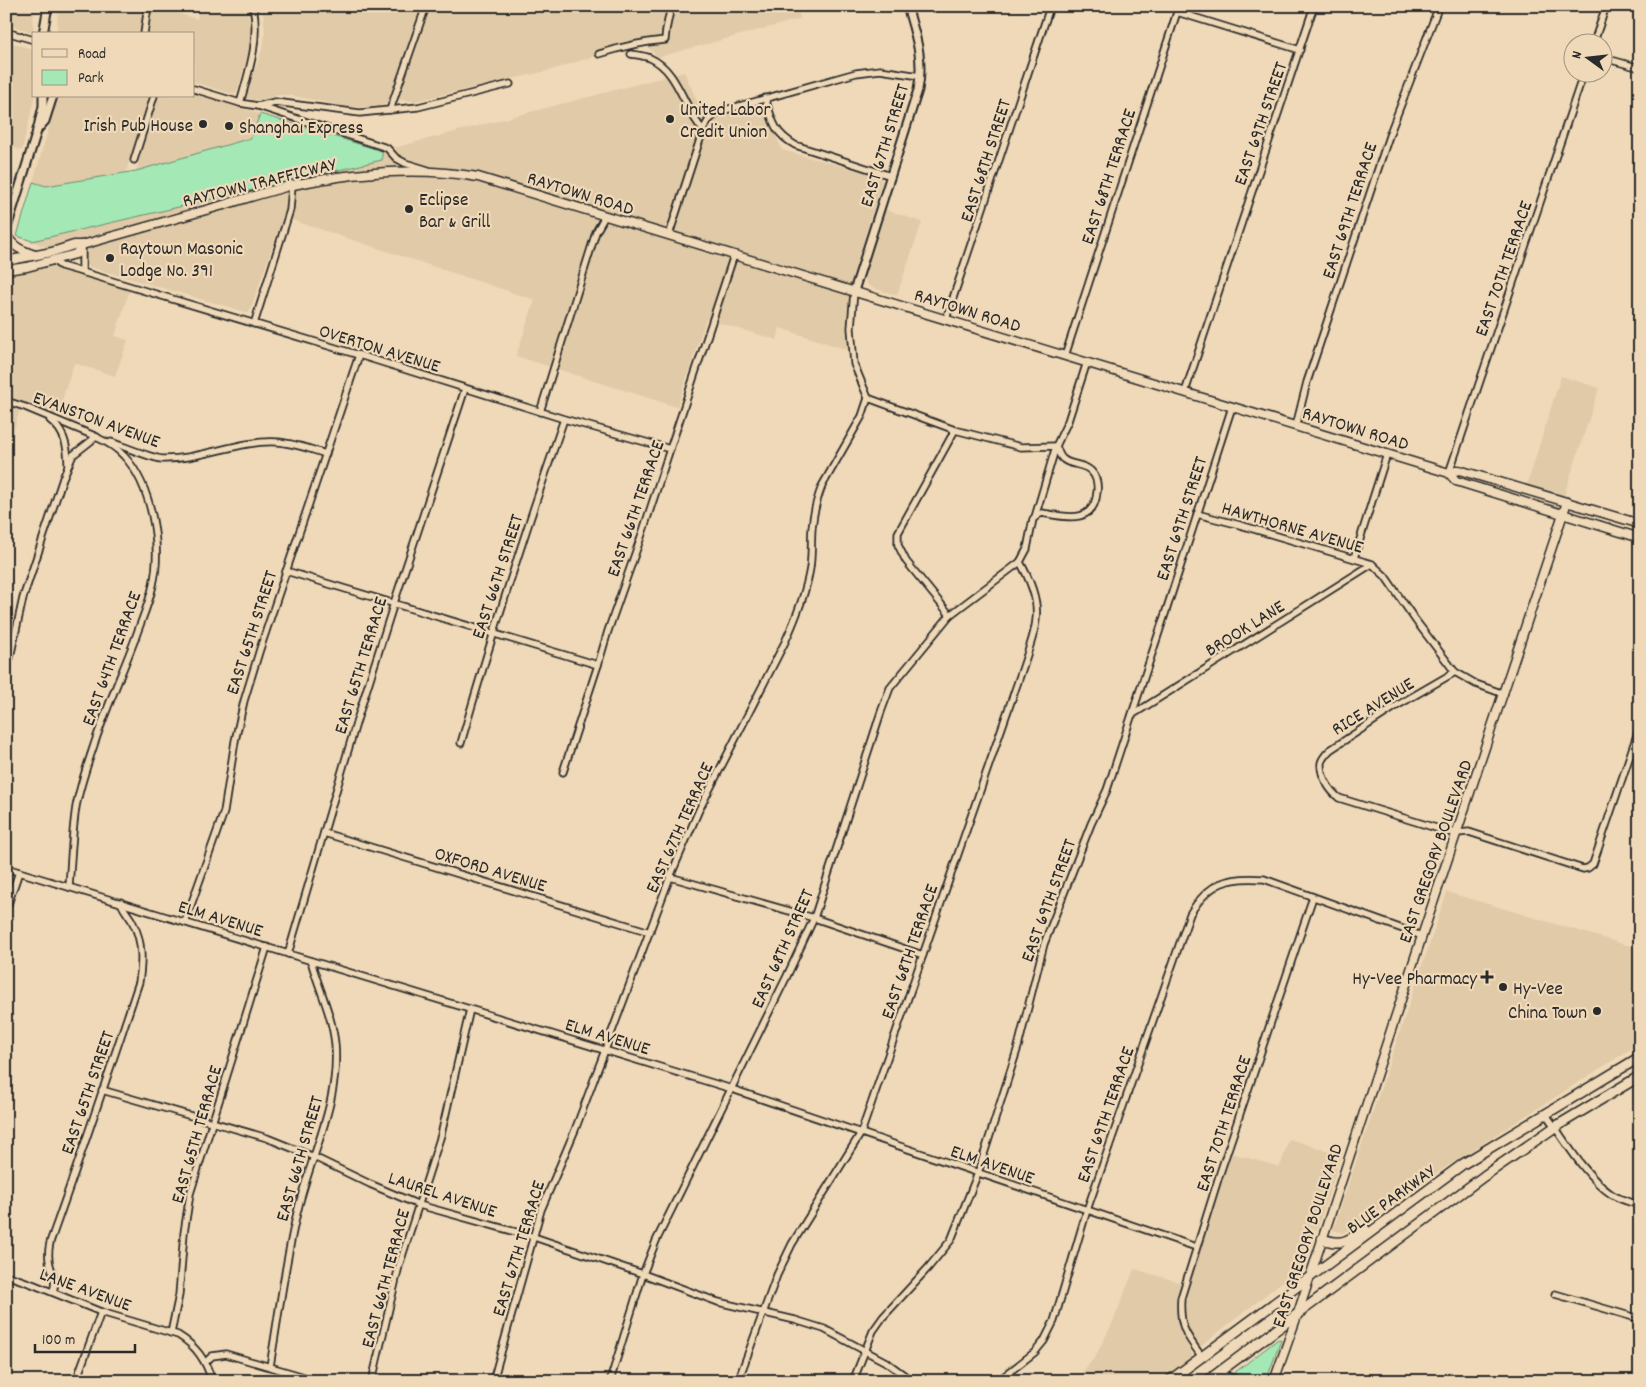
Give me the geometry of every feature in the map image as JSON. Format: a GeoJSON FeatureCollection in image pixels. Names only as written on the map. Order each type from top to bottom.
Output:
{"type":"FeatureCollection","features":[{"type":"Feature","properties":{"kind":"highway","name":"BLUE PARKWAY"},"geometry":{"type":"LineString","coordinates":[[1170,1381],[1463,1164],[1640,1057]]}},
{"type":"Feature","properties":{"kind":"highway","name":"BLUE PARKWAY"},"geometry":{"type":"LineString","coordinates":[[1207,1381],[1484,1176],[1555,1127],[1640,1076]]}},
{"type":"Feature","properties":{"kind":"highway"},"geometry":{"type":"LineString","coordinates":[[1322,1239],[1344,1242],[1383,1217],[1398,1212]]}},
{"type":"Feature","properties":{"kind":"main road","name":"RAYTOWN TRAFFICWAY"},"geometry":{"type":"LineString","coordinates":[[6,261],[74,245],[82,246],[292,186],[342,176],[398,171],[432,171],[478,177]]}},
{"type":"Feature","properties":{"kind":"main road","name":"RAYTOWN ROAD"},"geometry":{"type":"LineString","coordinates":[[478,177],[1450,473],[1456,480],[1640,538]]}},
{"type":"Feature","properties":{"kind":"main road"},"geometry":{"type":"LineString","coordinates":[[6,233],[9,240],[18,248],[37,255]]}},
{"type":"Feature","properties":{"kind":"main road","name":"RAYTOWN TRAFFICWAY"},"geometry":{"type":"LineString","coordinates":[[6,270],[54,261],[76,254],[82,246]]}},
{"type":"Feature","properties":{"kind":"main road","name":"RAYTOWN ROAD"},"geometry":{"type":"LineString","coordinates":[[1450,473],[1459,470],[1640,524]]}},
{"type":"Feature","properties":{"kind":"main road","name":"EAST GREGORY BOULEVARD"},"geometry":{"type":"LineString","coordinates":[[1274,1381],[1567,502]]}},
{"type":"Feature","properties":{"kind":"street"},"geometry":{"type":"LineString","coordinates":[[43,32],[48,6]]}},
{"type":"Feature","properties":{"kind":"street"},"geometry":{"type":"LineString","coordinates":[[144,32],[148,6]]}},
{"type":"Feature","properties":{"kind":"street"},"geometry":{"type":"LineString","coordinates":[[240,103],[253,58],[256,34],[253,6]]}},
{"type":"Feature","properties":{"kind":"street"},"geometry":{"type":"LineString","coordinates":[[390,110],[426,6]]}},
{"type":"Feature","properties":{"kind":"street"},"geometry":{"type":"LineString","coordinates":[[599,54],[623,46],[665,40],[671,6]]}},
{"type":"Feature","properties":{"kind":"street","name":"EAST 67TH STREET"},"geometry":{"type":"LineString","coordinates":[[854,291],[913,108],[920,76],[920,51],[907,6]]}},
{"type":"Feature","properties":{"kind":"street","name":"EAST 69TH STREET"},"geometry":{"type":"LineString","coordinates":[[1185,392],[1314,6]]}},
{"type":"Feature","properties":{"kind":"street","name":"EAST 69TH TERRACE"},"geometry":{"type":"LineString","coordinates":[[1296,426],[1307,382],[1390,132],[1439,6]]}},
{"type":"Feature","properties":{"kind":"street"},"geometry":{"type":"LineString","coordinates":[[1597,32],[1606,6]]}},
{"type":"Feature","properties":{"kind":"street"},"geometry":{"type":"LineString","coordinates":[[1178,9],[1300,50]]}},
{"type":"Feature","properties":{"kind":"street","name":"EAST 68TH TERRACE"},"geometry":{"type":"LineString","coordinates":[[1065,356],[1178,9]]}},
{"type":"Feature","properties":{"kind":"street","name":"EAST 68TH STREET"},"geometry":{"type":"LineString","coordinates":[[946,319],[1049,10]]}},
{"type":"Feature","properties":{"kind":"street"},"geometry":{"type":"LineString","coordinates":[[6,32],[32,39]]}},
{"type":"Feature","properties":{"kind":"street"},"geometry":{"type":"LineString","coordinates":[[631,54],[648,57],[663,65],[674,80],[695,120],[703,130]]}},
{"type":"Feature","properties":{"kind":"street"},"geometry":{"type":"LineString","coordinates":[[1614,61],[1640,68]]}},
{"type":"Feature","properties":{"kind":"street"},"geometry":{"type":"LineString","coordinates":[[669,236],[703,130],[708,121],[718,112],[856,73],[880,70],[920,76]]}},
{"type":"Feature","properties":{"kind":"street","name":"EAST 70TH TERRACE"},"geometry":{"type":"LineString","coordinates":[[1450,473],[1581,82]]}},
{"type":"Feature","properties":{"kind":"street"},"geometry":{"type":"LineString","coordinates":[[258,106],[276,102],[360,113],[418,107],[510,84]]}},
{"type":"Feature","properties":{"kind":"street"},"geometry":{"type":"LineString","coordinates":[[195,89],[240,103],[258,106],[379,145],[387,148],[396,158],[404,163],[432,171]]}},
{"type":"Feature","properties":{"kind":"street"},"geometry":{"type":"LineString","coordinates":[[6,233],[37,131],[43,98]]}},
{"type":"Feature","properties":{"kind":"street"},"geometry":{"type":"LineString","coordinates":[[37,131],[45,122],[52,98]]}},
{"type":"Feature","properties":{"kind":"street"},"geometry":{"type":"LineString","coordinates":[[134,160],[153,98]]}},
{"type":"Feature","properties":{"kind":"street"},"geometry":{"type":"LineString","coordinates":[[765,98],[776,130],[785,139],[795,145],[891,176]]}},
{"type":"Feature","properties":{"kind":"street"},"geometry":{"type":"LineString","coordinates":[[254,324],[290,210],[292,186]]}},
{"type":"Feature","properties":{"kind":"street"},"geometry":{"type":"LineString","coordinates":[[540,412],[594,241],[605,216]]}},
{"type":"Feature","properties":{"kind":"street"},"geometry":{"type":"LineString","coordinates":[[82,246],[82,272]]}},
{"type":"Feature","properties":{"kind":"street","name":"EAST 66TH TERRACE"},"geometry":{"type":"LineString","coordinates":[[563,772],[608,631],[734,255]]}},
{"type":"Feature","properties":{"kind":"street","name":"OVERTON AVENUE"},"geometry":{"type":"LineString","coordinates":[[54,261],[61,266],[359,355],[540,412],[670,449]]}},
{"type":"Feature","properties":{"kind":"street"},"geometry":{"type":"LineString","coordinates":[[854,291],[851,328],[854,364],[868,398],[955,430],[1021,447],[1056,446]]}},
{"type":"Feature","properties":{"kind":"street","name":"EAST 65TH STREET"},"geometry":{"type":"LineString","coordinates":[[185,922],[224,812],[235,741],[244,701],[359,355]]}},
{"type":"Feature","properties":{"kind":"street"},"geometry":{"type":"LineString","coordinates":[[1020,562],[1027,549],[1033,519],[1056,446],[1068,422],[1087,362]]}},
{"type":"Feature","properties":{"kind":"street","name":"EAST 65TH TERRACE"},"geometry":{"type":"LineString","coordinates":[[288,954],[357,720],[466,388]]}},
{"type":"Feature","properties":{"kind":"street","name":"EAST 67TH TERRACE"},"geometry":{"type":"LineString","coordinates":[[493,1381],[541,1210],[575,1130],[670,877],[699,810],[795,620],[810,568],[812,526],[818,496],[862,416],[868,398]]}},
{"type":"Feature","properties":{"kind":"street","name":"EVANSTON AVENUE"},"geometry":{"type":"LineString","coordinates":[[6,402],[96,437],[160,459],[182,458],[256,443],[277,442],[300,446],[326,454]]}},
{"type":"Feature","properties":{"kind":"street","name":"EAST 69TH STREET"},"geometry":{"type":"LineString","coordinates":[[853,1381],[873,1331],[882,1317],[928,1268],[951,1240],[978,1173],[1018,1046],[1044,944],[1091,824],[1107,790],[1232,406]]}},
{"type":"Feature","properties":{"kind":"street"},"geometry":{"type":"LineString","coordinates":[[42,415],[54,423],[62,433],[67,449],[68,468]]}},
{"type":"Feature","properties":{"kind":"street","name":"EAST 66TH STREET"},"geometry":{"type":"LineString","coordinates":[[461,743],[527,524],[564,419]]}},
{"type":"Feature","properties":{"kind":"street"},"geometry":{"type":"LineString","coordinates":[[950,615],[906,561],[898,545],[898,533],[955,430]]}},
{"type":"Feature","properties":{"kind":"street"},"geometry":{"type":"LineString","coordinates":[[6,676],[23,598],[68,468],[73,456],[96,437]]}},
{"type":"Feature","properties":{"kind":"street","name":"EAST 64TH TERRACE"},"geometry":{"type":"LineString","coordinates":[[68,887],[76,808],[81,788],[96,741],[146,611],[154,584],[155,535],[147,496],[134,468],[125,457],[116,448],[96,437]]}},
{"type":"Feature","properties":{"kind":"street"},"geometry":{"type":"LineString","coordinates":[[1035,517],[1042,514],[1069,518],[1078,517],[1090,512],[1096,500],[1098,486],[1096,476],[1084,465],[1064,460],[1056,446]]}},
{"type":"Feature","properties":{"kind":"street"},"geometry":{"type":"LineString","coordinates":[[1354,558],[1387,454]]}},
{"type":"Feature","properties":{"kind":"street","name":"HAWTHORNE AVENUE"},"geometry":{"type":"LineString","coordinates":[[1196,514],[1372,564],[1385,576],[1455,672],[1476,684],[1504,694]]}},
{"type":"Feature","properties":{"kind":"street","name":"EAST 68TH TERRACE"},"geometry":{"type":"LineString","coordinates":[[738,1381],[792,1244],[861,1133],[1019,680],[1036,625],[1037,612],[1029,577],[1020,562]]}},
{"type":"Feature","properties":{"kind":"street","name":"EAST 68TH STREET"},"geometry":{"type":"LineString","coordinates":[[610,1381],[643,1274],[656,1241],[814,918],[880,712],[890,688],[950,615],[1020,562]]}},
{"type":"Feature","properties":{"kind":"street","name":"BROOK LANE"},"geometry":{"type":"LineString","coordinates":[[1132,715],[1372,564]]}},
{"type":"Feature","properties":{"kind":"street"},"geometry":{"type":"LineString","coordinates":[[286,571],[598,664]]}},
{"type":"Feature","properties":{"kind":"street","name":"RICE AVENUE"},"geometry":{"type":"LineString","coordinates":[[1455,672],[1330,750],[1324,756],[1321,764],[1323,776],[1334,794],[1340,798],[1457,833]]}},
{"type":"Feature","properties":{"kind":"street"},"geometry":{"type":"LineString","coordinates":[[1457,833],[1469,832],[1582,869],[1588,868],[1591,866],[1640,726]]}},
{"type":"Feature","properties":{"kind":"street","name":"OXFORD AVENUE"},"geometry":{"type":"LineString","coordinates":[[324,833],[650,932]]}},
{"type":"Feature","properties":{"kind":"street","name":"ELM AVENUE"},"geometry":{"type":"LineString","coordinates":[[6,868],[732,1089],[1196,1247]]}},
{"type":"Feature","properties":{"kind":"street"},"geometry":{"type":"LineString","coordinates":[[6,910],[18,872]]}},
{"type":"Feature","properties":{"kind":"street"},"geometry":{"type":"LineString","coordinates":[[670,877],[814,918],[923,955]]}},
{"type":"Feature","properties":{"kind":"street","name":"EAST 69TH TERRACE"},"geometry":{"type":"LineString","coordinates":[[998,1381],[1027,1359],[1044,1341],[1054,1321],[1087,1210],[1190,914],[1207,892],[1218,884],[1237,878],[1264,879],[1422,936]]}},
{"type":"Feature","properties":{"kind":"street","name":"EAST 70TH TERRACE"},"geometry":{"type":"LineString","coordinates":[[1202,1357],[1185,1332],[1180,1318],[1181,1298],[1196,1247],[1313,896]]}},
{"type":"Feature","properties":{"kind":"street","name":"EAST 65TH STREET"},"geometry":{"type":"LineString","coordinates":[[52,1292],[54,1284],[49,1260],[50,1240],[139,982],[142,966],[142,952],[138,935],[121,902]]}},
{"type":"Feature","properties":{"kind":"street","name":"EAST 65TH TERRACE"},"geometry":{"type":"LineString","coordinates":[[171,1333],[178,1295],[190,1194],[267,947]]}},
{"type":"Feature","properties":{"kind":"street","name":"EAST 66TH STREET"},"geometry":{"type":"LineString","coordinates":[[270,1366],[298,1207],[332,1097],[335,1045],[331,1017],[317,982],[311,960]]}},
{"type":"Feature","properties":{"kind":"street","name":"EAST 66TH TERRACE"},"geometry":{"type":"LineString","coordinates":[[372,1381],[399,1266],[441,1135],[470,1009]]}},
{"type":"Feature","properties":{"kind":"street","name":"LAUREL AVENUE"},"geometry":{"type":"LineString","coordinates":[[102,1090],[267,1138],[314,1157],[419,1205],[534,1237],[718,1302],[764,1312],[824,1329],[886,1362],[912,1381]]}},
{"type":"Feature","properties":{"kind":"street"},"geometry":{"type":"LineString","coordinates":[[1545,1113],[1593,1179],[1620,1199],[1640,1205]]}},
{"type":"Feature","properties":{"kind":"street","name":"LANE AVENUE"},"geometry":{"type":"LineString","coordinates":[[6,1275],[101,1312],[178,1335],[189,1342],[206,1362]]}},
{"type":"Feature","properties":{"kind":"street"},"geometry":{"type":"LineString","coordinates":[[1556,1294],[1640,1319]]}},
{"type":"Feature","properties":{"kind":"street"},"geometry":{"type":"LineString","coordinates":[[76,1381],[101,1312]]}},
{"type":"Feature","properties":{"kind":"street"},"geometry":{"type":"LineString","coordinates":[[212,1381],[206,1362],[212,1356],[226,1354],[318,1381]]}},
{"type":"Feature","properties":{"kind":"street"},"geometry":{"type":"LineString","coordinates":[[1218,1373],[1242,1381]]}},
{"type":"Feature","properties":{"kind":"shaded area"},"geometry":{"type":"Polygon","coordinates":[[[6,6],[37,6],[32,21],[34,29],[32,32],[6,24],[6,6]]]}},
{"type":"Feature","properties":{"kind":"shaded area"},"geometry":{"type":"Polygon","coordinates":[[[58,6],[144,6],[140,32],[57,32],[58,6]]]}},
{"type":"Feature","properties":{"kind":"shaded area"},"geometry":{"type":"Polygon","coordinates":[[[153,6],[197,19],[198,11],[210,6],[247,6],[251,31],[250,47],[237,92],[234,94],[229,93],[195,82],[195,32],[149,32],[153,6]]]}},
{"type":"Feature","properties":{"kind":"shaded area"},"geometry":{"type":"Polygon","coordinates":[[[261,6],[797,6],[800,19],[658,57],[642,41],[551,70],[415,101],[400,100],[379,106],[349,107],[289,95],[278,95],[261,100],[248,99],[246,95],[264,44],[264,18],[261,6]]]}},
{"type":"Feature","properties":{"kind":"shaded area"},"geometry":{"type":"Polygon","coordinates":[[[6,41],[32,49],[32,98],[35,98],[22,150],[6,146],[6,41]]]}},
{"type":"Feature","properties":{"kind":"shaded area"},"geometry":{"type":"Polygon","coordinates":[[[684,72],[702,112],[717,117],[763,105],[782,150],[881,178],[882,181],[853,275],[848,302],[848,350],[780,328],[777,340],[706,319],[677,407],[516,356],[535,300],[283,217],[249,313],[90,267],[32,241],[382,160],[382,151],[684,72]]]}},
{"type":"Feature","properties":{"kind":"shaded area"},"geometry":{"type":"Polygon","coordinates":[[[195,94],[260,114],[252,138],[136,171],[157,98],[195,98],[195,94]]]}},
{"type":"Feature","properties":{"kind":"shaded area"},"geometry":{"type":"Polygon","coordinates":[[[56,98],[148,98],[126,172],[46,186],[33,182],[56,98]]]}},
{"type":"Feature","properties":{"kind":"shaded area"},"geometry":{"type":"Polygon","coordinates":[[[883,209],[922,222],[897,295],[870,287],[864,277],[883,209]]]}},
{"type":"Feature","properties":{"kind":"shaded area"},"geometry":{"type":"Polygon","coordinates":[[[52,265],[130,289],[115,336],[128,340],[115,376],[74,363],[57,416],[6,398],[6,275],[52,265]]]}},
{"type":"Feature","properties":{"kind":"shaded area"},"geometry":{"type":"Polygon","coordinates":[[[1561,376],[1599,388],[1564,496],[1527,485],[1561,376]]]}},
{"type":"Feature","properties":{"kind":"shaded area"},"geometry":{"type":"Polygon","coordinates":[[[6,405],[20,410],[6,455],[6,405]]]}},
{"type":"Feature","properties":{"kind":"shaded area"},"geometry":{"type":"Polygon","coordinates":[[[1447,892],[1640,949],[1640,1043],[1343,1233],[1333,1230],[1447,892]]]}},
{"type":"Feature","properties":{"kind":"shaded area"},"geometry":{"type":"Polygon","coordinates":[[[1289,1139],[1341,1155],[1317,1230],[1311,1228],[1298,1269],[1200,1347],[1191,1336],[1184,1320],[1185,1291],[1231,1153],[1280,1167],[1289,1139]]]}},
{"type":"Feature","properties":{"kind":"shaded area"},"geometry":{"type":"Polygon","coordinates":[[[1134,1269],[1182,1283],[1177,1311],[1180,1327],[1192,1354],[1191,1358],[1161,1381],[1075,1381],[1095,1357],[1113,1322],[1134,1269]]]}},
{"type":"Feature","properties":{"kind":"green space"},"geometry":{"type":"Polygon","coordinates":[[[260,114],[382,151],[382,160],[32,241],[17,236],[33,182],[46,186],[136,171],[251,138],[260,114]]]}},
{"type":"Feature","properties":{"kind":"green space"},"geometry":{"type":"Polygon","coordinates":[[[1280,1339],[1266,1381],[1248,1381],[1234,1376],[1234,1373],[1280,1339]]]}},
{"type":"Feature","properties":{"kind":"place","name":"United Labor Credit Union"},"geometry":{"type":"Point","coordinates":[670,119]}},
{"type":"Feature","properties":{"kind":"place","name":"Irish Pub House"},"geometry":{"type":"Point","coordinates":[203,124]}},
{"type":"Feature","properties":{"kind":"place","name":"Shanghai Express"},"geometry":{"type":"Point","coordinates":[229,126]}},
{"type":"Feature","properties":{"kind":"place","name":"Eclipse Bar & Grill"},"geometry":{"type":"Point","coordinates":[409,209]}},
{"type":"Feature","properties":{"kind":"place","name":"Raytown Masonic Lodge No. 391"},"geometry":{"type":"Point","coordinates":[110,258]}},
{"type":"Feature","properties":{"kind":"place","name":"Hy-Vee Pharmacy"},"geometry":{"type":"Point","coordinates":[1487,977]}},
{"type":"Feature","properties":{"kind":"place","name":"Hy-Vee"},"geometry":{"type":"Point","coordinates":[1503,987]}},
{"type":"Feature","properties":{"kind":"place","name":"China Town"},"geometry":{"type":"Point","coordinates":[1597,1011]}}]}
